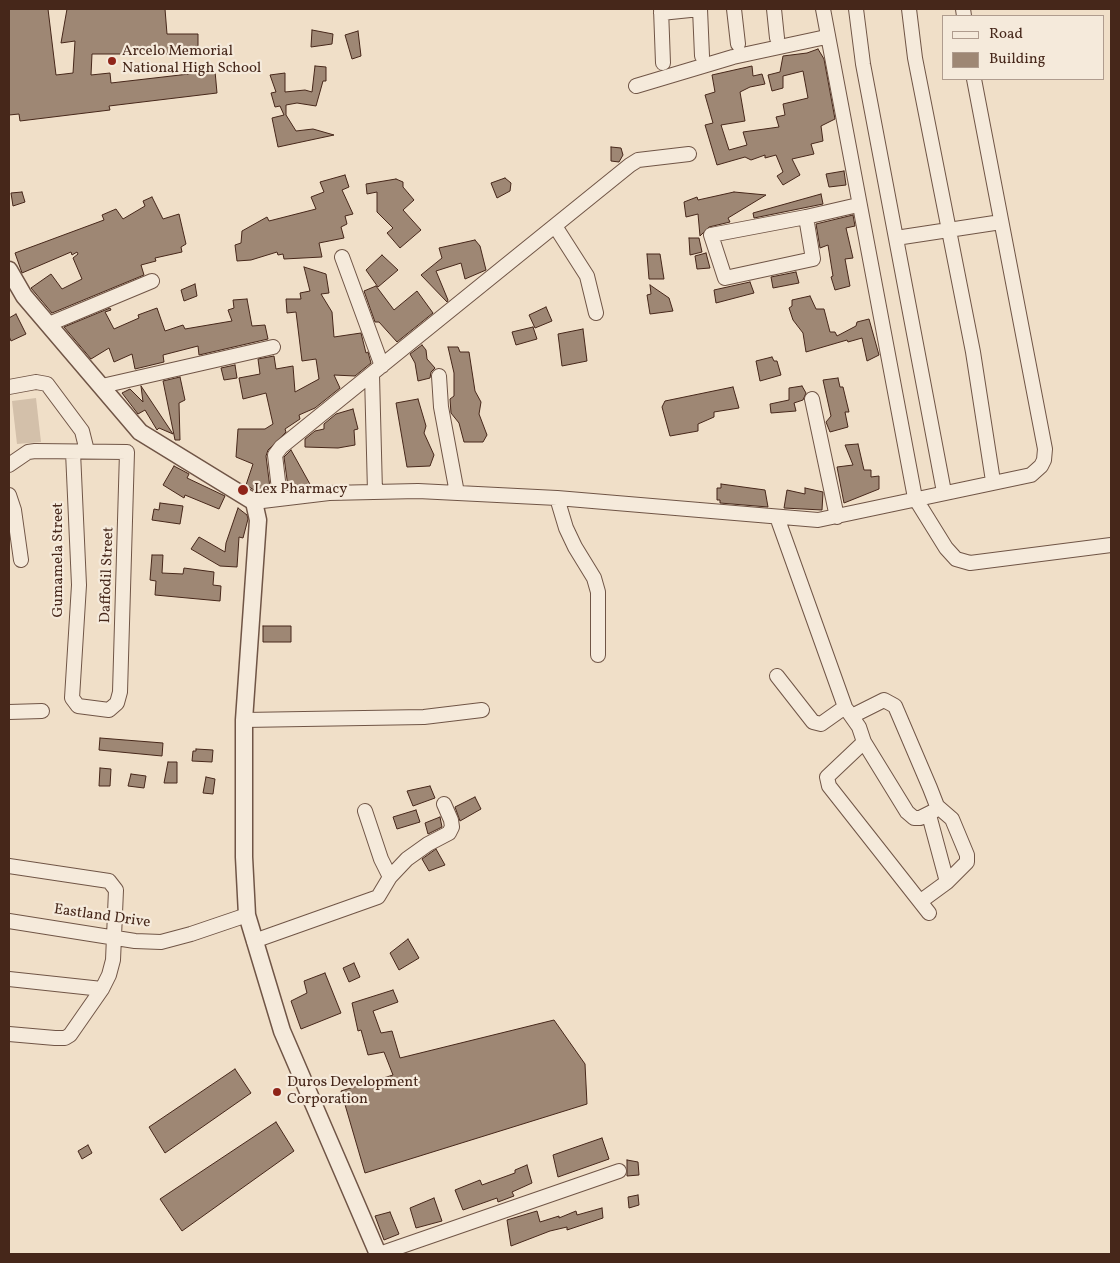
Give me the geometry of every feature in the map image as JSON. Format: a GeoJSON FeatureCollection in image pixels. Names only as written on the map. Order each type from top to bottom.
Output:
{"type":"FeatureCollection","features":[{"type":"Feature","properties":{"kind":"street"},"geometry":{"type":"LineString","coordinates":[[663,64],[661,11],[700,9],[702,56]]}},
{"type":"Feature","properties":{"kind":"street"},"geometry":{"type":"LineString","coordinates":[[734,9],[738,44]]}},
{"type":"Feature","properties":{"kind":"street"},"geometry":{"type":"LineString","coordinates":[[774,9],[777,38]]}},
{"type":"Feature","properties":{"kind":"street"},"geometry":{"type":"LineString","coordinates":[[823,9],[826,37],[915,498],[946,548],[956,559],[970,563],[1111,545]]}},
{"type":"Feature","properties":{"kind":"street"},"geometry":{"type":"LineString","coordinates":[[856,9],[863,64],[944,492]]}},
{"type":"Feature","properties":{"kind":"street"},"geometry":{"type":"LineString","coordinates":[[909,9],[915,58],[972,352],[993,481]]}},
{"type":"Feature","properties":{"kind":"street"},"geometry":{"type":"LineString","coordinates":[[636,86],[733,57],[826,37]]}},
{"type":"Feature","properties":{"kind":"street"},"geometry":{"type":"LineString","coordinates":[[9,270],[24,296],[140,432],[254,502],[330,493],[457,493],[557,498],[818,520],[836,517],[993,481],[1030,475],[1037,471],[1044,460],[1045,449],[974,80]]}},
{"type":"Feature","properties":{"kind":"street"},"geometry":{"type":"LineString","coordinates":[[280,498],[275,460],[277,451],[638,160],[688,154]]}},
{"type":"Feature","properties":{"kind":"street"},"geometry":{"type":"LineString","coordinates":[[806,217],[813,259],[725,278],[711,235],[858,205]]}},
{"type":"Feature","properties":{"kind":"street"},"geometry":{"type":"LineString","coordinates":[[896,238],[1001,222]]}},
{"type":"Feature","properties":{"kind":"street"},"geometry":{"type":"LineString","coordinates":[[556,226],[587,276],[596,313]]}},
{"type":"Feature","properties":{"kind":"street"},"geometry":{"type":"LineString","coordinates":[[342,257],[377,370],[374,492]]}},
{"type":"Feature","properties":{"kind":"street"},"geometry":{"type":"LineString","coordinates":[[48,324],[152,281]]}},
{"type":"Feature","properties":{"kind":"street"},"geometry":{"type":"LineString","coordinates":[[102,386],[273,347]]}},
{"type":"Feature","properties":{"kind":"street"},"geometry":{"type":"LineString","coordinates":[[439,376],[441,407],[457,493]]}},
{"type":"Feature","properties":{"kind":"street","name":"Gumamela Street"},"geometry":{"type":"LineString","coordinates":[[9,387],[36,382],[47,384],[82,431],[80,452],[79,585],[72,698],[78,706],[109,710],[114,708],[119,699]]}},
{"type":"Feature","properties":{"kind":"street"},"geometry":{"type":"LineString","coordinates":[[812,399],[836,517]]}},
{"type":"Feature","properties":{"kind":"street"},"geometry":{"type":"LineString","coordinates":[[9,465],[28,452],[127,452],[140,432]]}},
{"type":"Feature","properties":{"kind":"street","name":"Daffodil Street"},"geometry":{"type":"LineString","coordinates":[[119,699],[127,452]]}},
{"type":"Feature","properties":{"kind":"street"},"geometry":{"type":"LineString","coordinates":[[9,495],[14,510],[21,560]]}},
{"type":"Feature","properties":{"kind":"street"},"geometry":{"type":"LineString","coordinates":[[557,498],[566,528],[594,578],[598,592],[598,655]]}},
{"type":"Feature","properties":{"kind":"street"},"geometry":{"type":"LineString","coordinates":[[254,502],[258,520],[244,720],[244,857],[247,915],[282,1031],[378,1254],[619,1170]]}},
{"type":"Feature","properties":{"kind":"street"},"geometry":{"type":"LineString","coordinates":[[777,517],[849,712],[862,733],[864,742],[907,812],[914,818],[933,810],[952,819],[967,855],[967,862],[925,907],[829,786],[827,777],[864,742]]}},
{"type":"Feature","properties":{"kind":"street"},"geometry":{"type":"LineString","coordinates":[[777,676],[813,722],[820,724],[884,700],[895,706],[933,810],[947,882]]}},
{"type":"Feature","properties":{"kind":"street"},"geometry":{"type":"LineString","coordinates":[[244,720],[424,718],[482,710]]}},
{"type":"Feature","properties":{"kind":"street"},"geometry":{"type":"LineString","coordinates":[[9,714],[42,711]]}},
{"type":"Feature","properties":{"kind":"street"},"geometry":{"type":"LineString","coordinates":[[254,941],[378,897],[390,877],[407,860],[428,844],[449,833],[452,826],[451,820],[444,804]]}},
{"type":"Feature","properties":{"kind":"street"},"geometry":{"type":"LineString","coordinates":[[366,811],[381,859],[390,877]]}},
{"type":"Feature","properties":{"kind":"street"},"geometry":{"type":"LineString","coordinates":[[9,866],[112,883],[116,890],[113,960],[102,989],[70,1035],[64,1038],[9,1034]]}},
{"type":"Feature","properties":{"kind":"street","name":"Eastland Drive"},"geometry":{"type":"LineString","coordinates":[[9,921],[114,938],[161,942],[247,915]]}},
{"type":"Feature","properties":{"kind":"street"},"geometry":{"type":"LineString","coordinates":[[9,979],[102,989]]}},
{"type":"Feature","properties":{"kind":"shaded area"},"geometry":{"type":"Polygon","coordinates":[[[36,398],[41,442],[17,444],[12,401],[36,398]]]}},
{"type":"Feature","properties":{"kind":"building","name":"Arcelo Memorial National High School"},"geometry":{"type":"Polygon","coordinates":[[[9,9],[48,9],[56,75],[73,73],[75,41],[61,43],[67,9],[165,9],[167,34],[198,34],[198,54],[92,54],[91,75],[110,73],[111,83],[215,71],[217,93],[109,106],[110,110],[20,121],[19,114],[9,115],[9,9]]]}},
{"type":"Feature","properties":{"kind":"building"},"geometry":{"type":"Polygon","coordinates":[[[312,30],[333,34],[332,44],[311,47],[312,30]]]}},
{"type":"Feature","properties":{"kind":"building"},"geometry":{"type":"Polygon","coordinates":[[[358,31],[361,56],[352,59],[345,35],[358,31]]]}},
{"type":"Feature","properties":{"kind":"building"},"geometry":{"type":"Polygon","coordinates":[[[818,49],[824,59],[835,119],[821,126],[823,141],[811,144],[814,154],[792,159],[800,175],[783,185],[777,176],[783,172],[776,155],[765,158],[765,155],[751,160],[745,157],[717,165],[705,125],[713,123],[705,95],[715,92],[712,75],[752,66],[753,76],[762,74],[765,84],[750,87],[740,92],[745,121],[721,125],[729,150],[747,145],[743,132],[779,127],[776,117],[785,115],[783,104],[808,98],[803,71],[783,76],[783,88],[772,91],[768,75],[780,72],[783,56],[807,53],[818,49]]]}},
{"type":"Feature","properties":{"kind":"building"},"geometry":{"type":"Polygon","coordinates":[[[315,66],[326,67],[326,81],[323,81],[316,106],[297,103],[286,105],[286,115],[296,131],[313,129],[334,135],[278,147],[272,118],[284,115],[280,106],[275,107],[271,93],[276,92],[270,75],[285,73],[285,92],[305,90],[312,92],[315,66]]]}},
{"type":"Feature","properties":{"kind":"building"},"geometry":{"type":"Polygon","coordinates":[[[611,147],[621,148],[623,155],[619,162],[611,161],[611,147]]]}},
{"type":"Feature","properties":{"kind":"building"},"geometry":{"type":"Polygon","coordinates":[[[844,171],[846,185],[829,187],[826,174],[844,171]]]}},
{"type":"Feature","properties":{"kind":"building"},"geometry":{"type":"Polygon","coordinates":[[[345,175],[349,187],[342,190],[353,214],[345,216],[347,224],[341,227],[344,238],[319,243],[322,257],[284,259],[283,254],[278,255],[277,252],[251,260],[237,261],[235,245],[241,243],[242,231],[267,217],[269,221],[316,209],[311,197],[324,192],[320,182],[345,175]]]}},
{"type":"Feature","properties":{"kind":"building"},"geometry":{"type":"Polygon","coordinates":[[[505,178],[511,183],[510,191],[497,198],[491,183],[505,178]]]}},
{"type":"Feature","properties":{"kind":"building"},"geometry":{"type":"Polygon","coordinates":[[[396,179],[403,182],[403,187],[414,200],[403,210],[421,230],[400,248],[387,233],[393,228],[377,212],[377,192],[367,194],[366,184],[396,179]]]}},
{"type":"Feature","properties":{"kind":"building"},"geometry":{"type":"Polygon","coordinates":[[[22,192],[25,202],[13,206],[11,193],[22,192]]]}},
{"type":"Feature","properties":{"kind":"building"},"geometry":{"type":"Polygon","coordinates":[[[734,192],[766,195],[728,218],[730,222],[709,227],[700,236],[698,214],[686,217],[684,202],[697,197],[698,200],[734,192]]]}},
{"type":"Feature","properties":{"kind":"building"},"geometry":{"type":"Polygon","coordinates":[[[821,194],[823,204],[754,218],[753,213],[821,194]]]}},
{"type":"Feature","properties":{"kind":"building"},"geometry":{"type":"Polygon","coordinates":[[[152,197],[163,219],[179,214],[186,244],[181,247],[182,252],[155,258],[156,261],[141,265],[144,275],[52,313],[31,288],[51,274],[62,289],[82,279],[73,258],[78,254],[77,252],[72,255],[71,252],[22,273],[15,253],[104,220],[102,215],[116,209],[123,219],[145,206],[143,201],[152,197]]]}},
{"type":"Feature","properties":{"kind":"building"},"geometry":{"type":"Polygon","coordinates":[[[853,215],[855,226],[846,228],[853,258],[845,259],[850,286],[835,290],[831,277],[833,276],[828,245],[820,248],[816,224],[853,215]]]}},
{"type":"Feature","properties":{"kind":"building"},"geometry":{"type":"Polygon","coordinates":[[[689,238],[699,238],[702,252],[690,255],[689,238]]]}},
{"type":"Feature","properties":{"kind":"building"},"geometry":{"type":"Polygon","coordinates":[[[475,240],[480,246],[486,270],[465,279],[461,263],[436,271],[448,300],[447,302],[421,275],[442,258],[439,248],[475,240]]]}},
{"type":"Feature","properties":{"kind":"building"},"geometry":{"type":"Polygon","coordinates":[[[706,253],[710,268],[697,269],[695,256],[706,253]]]}},
{"type":"Feature","properties":{"kind":"building"},"geometry":{"type":"Polygon","coordinates":[[[647,254],[660,254],[664,279],[649,279],[647,254]]]}},
{"type":"Feature","properties":{"kind":"building"},"geometry":{"type":"Polygon","coordinates":[[[382,255],[398,270],[378,287],[366,270],[382,255]]]}},
{"type":"Feature","properties":{"kind":"building"},"geometry":{"type":"Polygon","coordinates":[[[304,267],[326,274],[329,293],[321,294],[332,312],[334,337],[361,333],[366,353],[368,352],[371,363],[355,376],[334,375],[340,388],[315,408],[299,415],[300,419],[285,429],[286,432],[268,450],[266,456],[270,488],[254,490],[246,485],[253,464],[236,457],[238,429],[265,429],[273,424],[266,393],[243,399],[239,378],[260,374],[258,359],[274,356],[276,369],[293,366],[295,392],[319,379],[316,359],[302,361],[296,312],[287,313],[286,299],[301,299],[300,293],[310,291],[304,267]]]}},
{"type":"Feature","properties":{"kind":"building"},"geometry":{"type":"Polygon","coordinates":[[[796,272],[799,283],[773,288],[771,277],[796,272]]]}},
{"type":"Feature","properties":{"kind":"building"},"geometry":{"type":"Polygon","coordinates":[[[750,282],[754,293],[716,303],[714,290],[750,282]]]}},
{"type":"Feature","properties":{"kind":"building"},"geometry":{"type":"Polygon","coordinates":[[[195,284],[197,296],[184,301],[181,290],[195,284]]]}},
{"type":"Feature","properties":{"kind":"building"},"geometry":{"type":"Polygon","coordinates":[[[650,285],[669,298],[673,311],[650,314],[647,295],[651,294],[650,285]]]}},
{"type":"Feature","properties":{"kind":"building"},"geometry":{"type":"Polygon","coordinates":[[[376,286],[394,310],[417,291],[433,313],[397,342],[379,322],[375,322],[364,291],[376,286]]]}},
{"type":"Feature","properties":{"kind":"building"},"geometry":{"type":"Polygon","coordinates":[[[810,296],[816,309],[824,309],[830,332],[835,332],[837,336],[856,326],[857,322],[869,319],[879,355],[867,361],[862,338],[848,342],[847,340],[806,352],[803,333],[793,320],[789,308],[792,306],[792,300],[810,296]]]}},
{"type":"Feature","properties":{"kind":"building"},"geometry":{"type":"Polygon","coordinates":[[[247,299],[252,326],[265,325],[268,339],[199,355],[198,346],[163,355],[164,362],[135,369],[132,354],[114,362],[109,348],[91,359],[64,327],[110,308],[111,310],[105,312],[114,329],[139,318],[138,315],[157,308],[165,331],[183,325],[185,329],[232,321],[228,310],[234,308],[233,300],[247,299]]]}},
{"type":"Feature","properties":{"kind":"building"},"geometry":{"type":"Polygon","coordinates":[[[546,307],[552,321],[535,328],[529,315],[546,307]]]}},
{"type":"Feature","properties":{"kind":"building"},"geometry":{"type":"Polygon","coordinates":[[[16,314],[26,334],[11,341],[9,336],[9,318],[16,314]]]}},
{"type":"Feature","properties":{"kind":"building"},"geometry":{"type":"Polygon","coordinates":[[[533,327],[537,339],[516,345],[512,332],[533,327]]]}},
{"type":"Feature","properties":{"kind":"building"},"geometry":{"type":"Polygon","coordinates":[[[583,329],[587,361],[562,366],[558,334],[583,329]]]}},
{"type":"Feature","properties":{"kind":"building"},"geometry":{"type":"Polygon","coordinates":[[[422,345],[426,350],[427,359],[435,368],[431,372],[430,378],[418,381],[415,363],[410,354],[422,345]]]}},
{"type":"Feature","properties":{"kind":"building"},"geometry":{"type":"Polygon","coordinates":[[[448,347],[458,347],[460,352],[469,352],[475,391],[481,402],[479,414],[487,435],[483,442],[464,442],[459,423],[451,413],[450,399],[454,396],[454,373],[448,347]]]}},
{"type":"Feature","properties":{"kind":"building"},"geometry":{"type":"Polygon","coordinates":[[[772,357],[774,361],[777,361],[781,375],[760,381],[756,361],[772,357]]]}},
{"type":"Feature","properties":{"kind":"building"},"geometry":{"type":"Polygon","coordinates":[[[235,365],[237,378],[224,380],[221,368],[235,365]]]}},
{"type":"Feature","properties":{"kind":"building"},"geometry":{"type":"Polygon","coordinates":[[[180,377],[185,400],[179,403],[180,440],[175,440],[163,381],[180,377]]]}},
{"type":"Feature","properties":{"kind":"building"},"geometry":{"type":"Polygon","coordinates":[[[838,378],[840,387],[843,387],[849,412],[845,412],[848,427],[830,432],[826,422],[831,416],[823,380],[838,378]]]}},
{"type":"Feature","properties":{"kind":"building"},"geometry":{"type":"Polygon","coordinates":[[[141,386],[173,434],[159,428],[157,430],[145,410],[138,414],[122,393],[130,389],[143,402],[141,386]]]}},
{"type":"Feature","properties":{"kind":"building"},"geometry":{"type":"Polygon","coordinates":[[[802,386],[806,393],[803,400],[794,403],[796,411],[771,413],[770,404],[789,400],[789,388],[802,386]]]}},
{"type":"Feature","properties":{"kind":"building"},"geometry":{"type":"Polygon","coordinates":[[[733,387],[739,408],[714,412],[714,417],[698,424],[698,431],[670,436],[662,407],[665,401],[733,387]]]}},
{"type":"Feature","properties":{"kind":"building"},"geometry":{"type":"Polygon","coordinates":[[[418,399],[426,426],[424,433],[434,455],[430,466],[407,467],[396,403],[418,399]]]}},
{"type":"Feature","properties":{"kind":"building"},"geometry":{"type":"Polygon","coordinates":[[[353,409],[358,429],[354,430],[355,445],[338,448],[305,447],[305,439],[315,431],[324,429],[324,424],[336,414],[353,409]]]}},
{"type":"Feature","properties":{"kind":"building"},"geometry":{"type":"Polygon","coordinates":[[[858,444],[864,470],[871,470],[871,477],[879,476],[879,489],[844,503],[837,467],[853,465],[845,445],[858,444]]]}},
{"type":"Feature","properties":{"kind":"building"},"geometry":{"type":"Polygon","coordinates":[[[291,450],[311,486],[288,487],[284,457],[291,450]]]}},
{"type":"Feature","properties":{"kind":"building"},"geometry":{"type":"Polygon","coordinates":[[[174,466],[189,474],[187,478],[225,496],[219,509],[185,495],[184,498],[163,485],[174,466]]]}},
{"type":"Feature","properties":{"kind":"building"},"geometry":{"type":"Polygon","coordinates":[[[721,484],[765,490],[768,507],[720,503],[720,500],[717,500],[717,488],[721,488],[721,484]]]}},
{"type":"Feature","properties":{"kind":"building"},"geometry":{"type":"Polygon","coordinates":[[[805,488],[823,492],[822,510],[784,508],[787,490],[805,494],[805,488]]]}},
{"type":"Feature","properties":{"kind":"building"},"geometry":{"type":"Polygon","coordinates":[[[160,503],[183,506],[180,524],[152,520],[154,509],[159,510],[160,503]]]}},
{"type":"Feature","properties":{"kind":"building"},"geometry":{"type":"Polygon","coordinates":[[[238,508],[247,515],[248,519],[243,538],[239,537],[237,567],[220,566],[191,549],[199,537],[225,552],[226,543],[238,508]]]}},
{"type":"Feature","properties":{"kind":"building"},"geometry":{"type":"Polygon","coordinates":[[[152,555],[163,555],[162,573],[183,574],[184,568],[214,572],[213,585],[221,586],[220,601],[155,595],[156,581],[150,580],[152,555]]]}},
{"type":"Feature","properties":{"kind":"building"},"geometry":{"type":"Polygon","coordinates":[[[263,626],[291,626],[291,642],[263,642],[263,626]]]}},
{"type":"Feature","properties":{"kind":"building"},"geometry":{"type":"Polygon","coordinates":[[[100,738],[163,743],[162,756],[99,750],[100,738]]]}},
{"type":"Feature","properties":{"kind":"building"},"geometry":{"type":"Polygon","coordinates":[[[196,749],[213,750],[212,762],[192,761],[193,751],[196,751],[196,749]]]}},
{"type":"Feature","properties":{"kind":"building"},"geometry":{"type":"Polygon","coordinates":[[[168,762],[177,762],[177,783],[164,783],[168,762]]]}},
{"type":"Feature","properties":{"kind":"building"},"geometry":{"type":"Polygon","coordinates":[[[100,768],[111,769],[110,786],[99,786],[100,768]]]}},
{"type":"Feature","properties":{"kind":"building"},"geometry":{"type":"Polygon","coordinates":[[[131,774],[146,776],[144,788],[128,786],[131,774]]]}},
{"type":"Feature","properties":{"kind":"building"},"geometry":{"type":"Polygon","coordinates":[[[206,777],[215,779],[213,794],[203,793],[206,777]]]}},
{"type":"Feature","properties":{"kind":"building"},"geometry":{"type":"Polygon","coordinates":[[[430,786],[435,798],[413,806],[407,791],[430,786]]]}},
{"type":"Feature","properties":{"kind":"building"},"geometry":{"type":"Polygon","coordinates":[[[475,797],[481,809],[460,821],[455,807],[475,797]]]}},
{"type":"Feature","properties":{"kind":"building"},"geometry":{"type":"Polygon","coordinates":[[[416,810],[420,822],[397,829],[393,817],[416,810]]]}},
{"type":"Feature","properties":{"kind":"building"},"geometry":{"type":"Polygon","coordinates":[[[440,817],[442,827],[428,834],[425,823],[440,817]]]}},
{"type":"Feature","properties":{"kind":"building"},"geometry":{"type":"Polygon","coordinates":[[[436,849],[445,865],[429,871],[422,859],[436,849]]]}},
{"type":"Feature","properties":{"kind":"building"},"geometry":{"type":"Polygon","coordinates":[[[408,939],[419,958],[399,970],[390,953],[408,939]]]}},
{"type":"Feature","properties":{"kind":"building"},"geometry":{"type":"Polygon","coordinates":[[[354,963],[360,977],[349,982],[343,968],[354,963]]]}},
{"type":"Feature","properties":{"kind":"building"},"geometry":{"type":"Polygon","coordinates":[[[325,973],[341,1013],[301,1029],[291,1001],[307,993],[304,981],[325,973]]]}},
{"type":"Feature","properties":{"kind":"building"},"geometry":{"type":"Polygon","coordinates":[[[393,990],[398,1002],[373,1011],[381,1033],[392,1031],[400,1058],[554,1020],[585,1064],[587,1104],[365,1173],[341,1091],[393,1075],[384,1052],[368,1055],[361,1030],[358,1031],[352,1003],[393,990]]]}},
{"type":"Feature","properties":{"kind":"building"},"geometry":{"type":"Polygon","coordinates":[[[235,1069],[251,1093],[165,1153],[149,1127],[235,1069]]]}},
{"type":"Feature","properties":{"kind":"building"},"geometry":{"type":"Polygon","coordinates":[[[276,1122],[294,1151],[182,1231],[160,1199],[276,1122]]]}},
{"type":"Feature","properties":{"kind":"building"},"geometry":{"type":"Polygon","coordinates":[[[602,1138],[609,1159],[558,1177],[553,1155],[602,1138]]]}},
{"type":"Feature","properties":{"kind":"building"},"geometry":{"type":"Polygon","coordinates":[[[88,1145],[92,1153],[82,1159],[78,1151],[88,1145]]]}},
{"type":"Feature","properties":{"kind":"building"},"geometry":{"type":"Polygon","coordinates":[[[627,1160],[638,1162],[639,1175],[627,1176],[627,1160]]]}},
{"type":"Feature","properties":{"kind":"building"},"geometry":{"type":"Polygon","coordinates":[[[527,1165],[532,1183],[512,1192],[514,1196],[498,1202],[497,1198],[463,1210],[455,1190],[480,1180],[482,1185],[515,1173],[515,1170],[527,1165]]]}},
{"type":"Feature","properties":{"kind":"building"},"geometry":{"type":"Polygon","coordinates":[[[638,1195],[639,1205],[629,1208],[628,1197],[638,1195]]]}},
{"type":"Feature","properties":{"kind":"building"},"geometry":{"type":"Polygon","coordinates":[[[434,1198],[442,1221],[416,1228],[410,1208],[434,1198]]]}},
{"type":"Feature","properties":{"kind":"building"},"geometry":{"type":"Polygon","coordinates":[[[602,1208],[603,1218],[567,1230],[567,1227],[550,1231],[511,1246],[507,1220],[537,1211],[540,1222],[559,1216],[559,1218],[576,1211],[577,1215],[602,1208]]]}},
{"type":"Feature","properties":{"kind":"building"},"geometry":{"type":"Polygon","coordinates":[[[390,1212],[399,1234],[384,1240],[375,1216],[390,1212]]]}},
{"type":"Feature","properties":{"kind":"place","name":"Arcelo Memorial National High School"},"geometry":{"type":"Point","coordinates":[112,61]}},
{"type":"Feature","properties":{"kind":"place","name":"Lex Pharmacy"},"geometry":{"type":"Point","coordinates":[243,490]}},
{"type":"Feature","properties":{"kind":"place","name":"Duros Development Corporation"},"geometry":{"type":"Point","coordinates":[277,1092]}}]}
